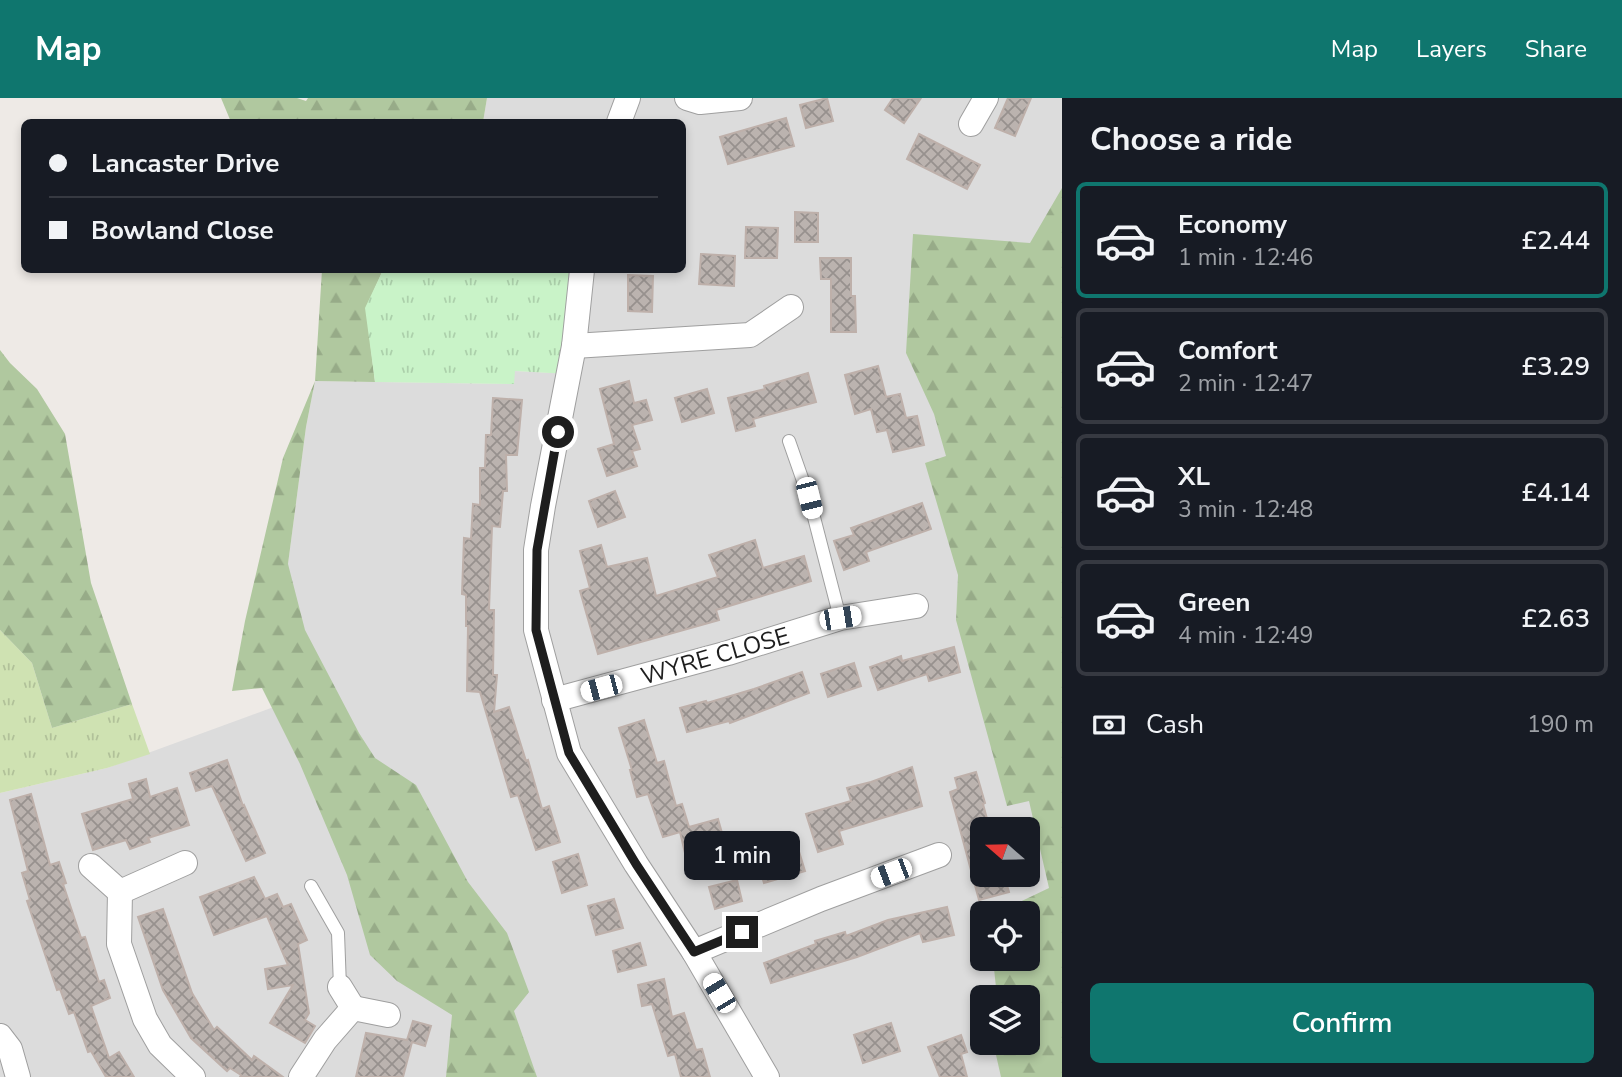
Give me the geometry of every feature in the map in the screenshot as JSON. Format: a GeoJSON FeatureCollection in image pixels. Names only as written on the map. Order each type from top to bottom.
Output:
{"type":"FeatureCollection","features":[{"type":"Feature","properties":{"kind":"street"},"geometry":{"type":"LineString","coordinates":[[620,119],[628,98]]}},
{"type":"Feature","properties":{"kind":"street"},"geometry":{"type":"LineString","coordinates":[[687,98],[700,102],[740,98]]}},
{"type":"Feature","properties":{"kind":"street"},"geometry":{"type":"LineString","coordinates":[[971,124],[986,98]]}},
{"type":"Feature","properties":{"kind":"street"},"geometry":{"type":"LineString","coordinates":[[582,273],[574,346],[537,550],[536,630],[569,753],[636,864],[694,952],[767,1077]]}},
{"type":"Feature","properties":{"kind":"street"},"geometry":{"type":"LineString","coordinates":[[574,346],[750,335],[791,307]]}},
{"type":"Feature","properties":{"kind":"street","name":"WYRE CLOSE"},"geometry":{"type":"LineString","coordinates":[[554,700],[728,653],[840,618],[916,606]]}},
{"type":"Feature","properties":{"kind":"street"},"geometry":{"type":"LineString","coordinates":[[694,952],[821,899],[939,855]]}},
{"type":"Feature","properties":{"kind":"street"},"geometry":{"type":"LineString","coordinates":[[120,892],[185,863]]}},
{"type":"Feature","properties":{"kind":"street"},"geometry":{"type":"LineString","coordinates":[[91,866],[120,892],[119,944],[145,1019],[160,1045],[193,1077]]}},
{"type":"Feature","properties":{"kind":"street"},"geometry":{"type":"LineString","coordinates":[[301,1077],[325,1040],[346,998],[388,1015]]}},
{"type":"Feature","properties":{"kind":"street"},"geometry":{"type":"LineString","coordinates":[[0,1036],[10,1049],[18,1077]]}},
{"type":"Feature","properties":{"kind":"lane"},"geometry":{"type":"LineString","coordinates":[[789,441],[809,498],[840,618]]}},
{"type":"Feature","properties":{"kind":"lane"},"geometry":{"type":"LineString","coordinates":[[311,886],[338,933],[346,998]]}},
{"type":"Feature","properties":{"kind":"shaded area"},"geometry":{"type":"Polygon","coordinates":[[[487,98],[1062,98],[1062,1077],[0,1077],[0,793],[107,768],[290,701],[288,564],[306,427],[315,381],[513,384],[514,371],[572,374],[585,273],[686,273],[686,119],[484,119],[487,98]]]}},
{"type":"Feature","properties":{"kind":"green space"},"geometry":{"type":"Polygon","coordinates":[[[221,98],[297,98],[306,101],[308,98],[487,98],[484,119],[230,119],[221,98]]]}},
{"type":"Feature","properties":{"kind":"green space"},"geometry":{"type":"Polygon","coordinates":[[[1062,188],[1062,1077],[1001,1077],[996,1055],[1040,1055],[1040,985],[996,985],[994,971],[1040,971],[1040,901],[1022,901],[1049,888],[1040,849],[1040,817],[1033,817],[1029,801],[1007,806],[956,620],[958,575],[925,463],[946,456],[934,414],[906,353],[913,234],[1030,243],[1062,188]]]}},
{"type":"Feature","properties":{"kind":"green space"},"geometry":{"type":"Polygon","coordinates":[[[322,273],[382,273],[366,308],[375,382],[315,381],[322,273]]]}},
{"type":"Feature","properties":{"kind":"green space"},"geometry":{"type":"Polygon","coordinates":[[[382,273],[579,273],[568,374],[515,371],[514,384],[375,382],[365,308],[382,273]]]}},
{"type":"Feature","properties":{"kind":"green space"},"geometry":{"type":"Polygon","coordinates":[[[0,350],[37,389],[65,434],[91,583],[132,704],[52,728],[32,663],[0,630],[0,350]]]}},
{"type":"Feature","properties":{"kind":"green space"},"geometry":{"type":"Polygon","coordinates":[[[315,381],[306,427],[288,564],[305,630],[375,758],[416,785],[468,882],[507,933],[529,992],[514,1011],[537,1077],[446,1077],[452,1015],[397,981],[370,955],[347,875],[300,764],[262,688],[232,691],[245,621],[283,458],[315,381]]]}},
{"type":"Feature","properties":{"kind":"green space"},"geometry":{"type":"Polygon","coordinates":[[[0,630],[32,663],[52,728],[132,704],[150,754],[107,768],[0,793],[0,630]]]}},
{"type":"Feature","properties":{"kind":"building"},"geometry":{"type":"Polygon","coordinates":[[[827,98],[833,121],[806,128],[800,105],[827,98]]]}},
{"type":"Feature","properties":{"kind":"building"},"geometry":{"type":"Polygon","coordinates":[[[893,98],[921,98],[904,123],[885,110],[893,98]]]}},
{"type":"Feature","properties":{"kind":"building"},"geometry":{"type":"Polygon","coordinates":[[[1008,98],[1031,98],[1015,136],[995,128],[1008,98]]]}},
{"type":"Feature","properties":{"kind":"building"},"geometry":{"type":"Polygon","coordinates":[[[786,118],[794,146],[728,164],[720,137],[786,118]]]}},
{"type":"Feature","properties":{"kind":"building"},"geometry":{"type":"Polygon","coordinates":[[[919,134],[980,165],[967,189],[907,159],[919,134]]]}},
{"type":"Feature","properties":{"kind":"building"},"geometry":{"type":"Polygon","coordinates":[[[795,212],[818,213],[818,242],[795,242],[795,212]]]}},
{"type":"Feature","properties":{"kind":"building"},"geometry":{"type":"Polygon","coordinates":[[[746,227],[778,228],[777,258],[745,258],[746,227]]]}},
{"type":"Feature","properties":{"kind":"building"},"geometry":{"type":"Polygon","coordinates":[[[701,254],[735,256],[734,286],[699,284],[701,254]]]}},
{"type":"Feature","properties":{"kind":"building"},"geometry":{"type":"Polygon","coordinates":[[[820,258],[851,258],[851,296],[855,296],[856,332],[831,332],[831,279],[821,279],[820,258]]]}},
{"type":"Feature","properties":{"kind":"building"},"geometry":{"type":"Polygon","coordinates":[[[628,275],[653,276],[652,312],[628,311],[628,275]]]}},
{"type":"Feature","properties":{"kind":"building"},"geometry":{"type":"Polygon","coordinates":[[[878,366],[886,397],[900,394],[906,418],[917,416],[924,445],[893,452],[887,430],[877,432],[871,409],[855,414],[845,375],[878,366]]]}},
{"type":"Feature","properties":{"kind":"building"},"geometry":{"type":"Polygon","coordinates":[[[808,373],[816,402],[753,419],[755,426],[736,431],[728,398],[765,389],[764,386],[808,373]]]}},
{"type":"Feature","properties":{"kind":"building"},"geometry":{"type":"Polygon","coordinates":[[[629,381],[634,403],[646,400],[652,420],[632,425],[640,449],[632,451],[637,466],[607,476],[598,449],[614,444],[600,389],[629,381]]]}},
{"type":"Feature","properties":{"kind":"building"},"geometry":{"type":"Polygon","coordinates":[[[707,389],[714,413],[682,422],[675,398],[707,389]]]}},
{"type":"Feature","properties":{"kind":"building"},"geometry":{"type":"Polygon","coordinates":[[[493,398],[522,400],[517,455],[506,455],[507,491],[503,491],[500,527],[492,526],[489,610],[494,610],[493,675],[497,675],[494,712],[509,707],[542,809],[549,806],[560,842],[536,850],[518,795],[511,797],[480,692],[467,691],[468,626],[466,595],[462,594],[464,538],[471,539],[473,504],[480,505],[480,468],[485,468],[486,435],[491,435],[493,398]]]}},
{"type":"Feature","properties":{"kind":"building"},"geometry":{"type":"Polygon","coordinates":[[[615,491],[625,517],[598,527],[589,501],[615,491]]]}},
{"type":"Feature","properties":{"kind":"building"},"geometry":{"type":"Polygon","coordinates":[[[922,503],[931,529],[866,552],[869,561],[844,570],[834,541],[854,535],[851,528],[922,503]]]}},
{"type":"Feature","properties":{"kind":"building"},"geometry":{"type":"Polygon","coordinates":[[[755,540],[763,568],[804,556],[811,581],[716,610],[719,620],[598,654],[580,591],[590,588],[580,551],[601,545],[607,567],[647,558],[656,596],[718,577],[709,555],[755,540]]]}},
{"type":"Feature","properties":{"kind":"building"},"geometry":{"type":"Polygon","coordinates":[[[954,647],[960,672],[929,681],[927,674],[878,690],[870,667],[901,656],[902,661],[954,647]]]}},
{"type":"Feature","properties":{"kind":"building"},"geometry":{"type":"Polygon","coordinates":[[[854,663],[861,686],[828,697],[821,674],[854,663]]]}},
{"type":"Feature","properties":{"kind":"building"},"geometry":{"type":"Polygon","coordinates":[[[802,672],[809,693],[730,723],[729,721],[687,732],[680,708],[706,701],[707,703],[802,672]]]}},
{"type":"Feature","properties":{"kind":"building"},"geometry":{"type":"Polygon","coordinates":[[[644,720],[657,763],[664,761],[676,806],[682,804],[689,827],[718,819],[726,847],[712,851],[716,867],[690,874],[680,832],[663,837],[648,794],[637,797],[619,728],[644,720]]]}},
{"type":"Feature","properties":{"kind":"building"},"geometry":{"type":"Polygon","coordinates":[[[227,760],[243,806],[265,853],[246,861],[212,786],[196,791],[190,773],[227,760]]]}},
{"type":"Feature","properties":{"kind":"building"},"geometry":{"type":"Polygon","coordinates":[[[912,767],[922,806],[839,831],[843,844],[818,852],[806,814],[851,801],[847,788],[912,767]]]}},
{"type":"Feature","properties":{"kind":"building"},"geometry":{"type":"Polygon","coordinates":[[[976,772],[985,803],[986,817],[970,817],[970,866],[950,792],[958,789],[955,778],[976,772]]]}},
{"type":"Feature","properties":{"kind":"building"},"geometry":{"type":"Polygon","coordinates":[[[146,779],[150,797],[177,788],[189,825],[148,838],[150,842],[130,849],[126,840],[93,850],[82,814],[133,799],[129,784],[146,779]]]}},
{"type":"Feature","properties":{"kind":"building"},"geometry":{"type":"Polygon","coordinates":[[[31,794],[50,865],[59,862],[66,883],[63,884],[81,938],[85,937],[99,982],[104,980],[110,998],[91,1006],[109,1058],[119,1052],[134,1077],[106,1077],[91,1051],[88,1052],[74,1012],[69,1014],[60,989],[57,990],[27,901],[30,900],[22,873],[28,871],[10,800],[31,794]]]}},
{"type":"Feature","properties":{"kind":"building"},"geometry":{"type":"Polygon","coordinates":[[[797,845],[805,871],[764,883],[759,867],[771,863],[769,854],[797,845]]]}},
{"type":"Feature","properties":{"kind":"building"},"geometry":{"type":"Polygon","coordinates":[[[578,854],[587,885],[562,893],[553,862],[578,854]]]}},
{"type":"Feature","properties":{"kind":"building"},"geometry":{"type":"Polygon","coordinates":[[[254,877],[265,899],[277,894],[283,907],[291,904],[307,940],[298,944],[309,1013],[305,1020],[315,1026],[305,1043],[270,1023],[293,985],[268,989],[265,969],[288,965],[267,916],[214,935],[200,897],[254,877]]]}},
{"type":"Feature","properties":{"kind":"building"},"geometry":{"type":"Polygon","coordinates":[[[737,880],[742,901],[715,909],[709,887],[737,880]]]}},
{"type":"Feature","properties":{"kind":"building"},"geometry":{"type":"Polygon","coordinates":[[[976,887],[1008,887],[1009,892],[979,900],[976,887]]]}},
{"type":"Feature","properties":{"kind":"building"},"geometry":{"type":"Polygon","coordinates":[[[614,899],[623,928],[596,935],[588,906],[614,899]]]}},
{"type":"Feature","properties":{"kind":"building"},"geometry":{"type":"Polygon","coordinates":[[[947,907],[954,935],[923,942],[920,933],[857,957],[771,983],[764,963],[816,944],[815,941],[845,932],[846,936],[888,920],[947,907]]]}},
{"type":"Feature","properties":{"kind":"building"},"geometry":{"type":"Polygon","coordinates":[[[163,909],[192,993],[214,1030],[217,1027],[252,1060],[254,1056],[283,1077],[240,1077],[241,1075],[230,1068],[227,1071],[191,1038],[163,990],[138,917],[163,909]]]}},
{"type":"Feature","properties":{"kind":"building"},"geometry":{"type":"Polygon","coordinates":[[[640,943],[646,965],[618,972],[613,951],[640,943]]]}},
{"type":"Feature","properties":{"kind":"building"},"geometry":{"type":"Polygon","coordinates":[[[664,979],[672,1017],[684,1013],[696,1050],[702,1049],[710,1077],[681,1077],[675,1054],[668,1056],[652,1004],[642,1006],[638,985],[664,979]]]}},
{"type":"Feature","properties":{"kind":"building"},"geometry":{"type":"Polygon","coordinates":[[[413,1021],[431,1026],[425,1046],[412,1042],[403,1077],[356,1077],[366,1033],[407,1040],[413,1021]]]}},
{"type":"Feature","properties":{"kind":"building"},"geometry":{"type":"Polygon","coordinates":[[[891,1023],[900,1051],[863,1063],[854,1035],[891,1023]]]}},
{"type":"Feature","properties":{"kind":"building"},"geometry":{"type":"Polygon","coordinates":[[[961,1035],[967,1052],[961,1054],[967,1077],[940,1077],[928,1047],[961,1035]]]}},
{"type":"Feature","properties":{"kind":"route"},"geometry":{"type":"LineString","coordinates":[[558,432],[537,550],[536,630],[569,753],[636,864],[694,952],[742,932]]}}]}
